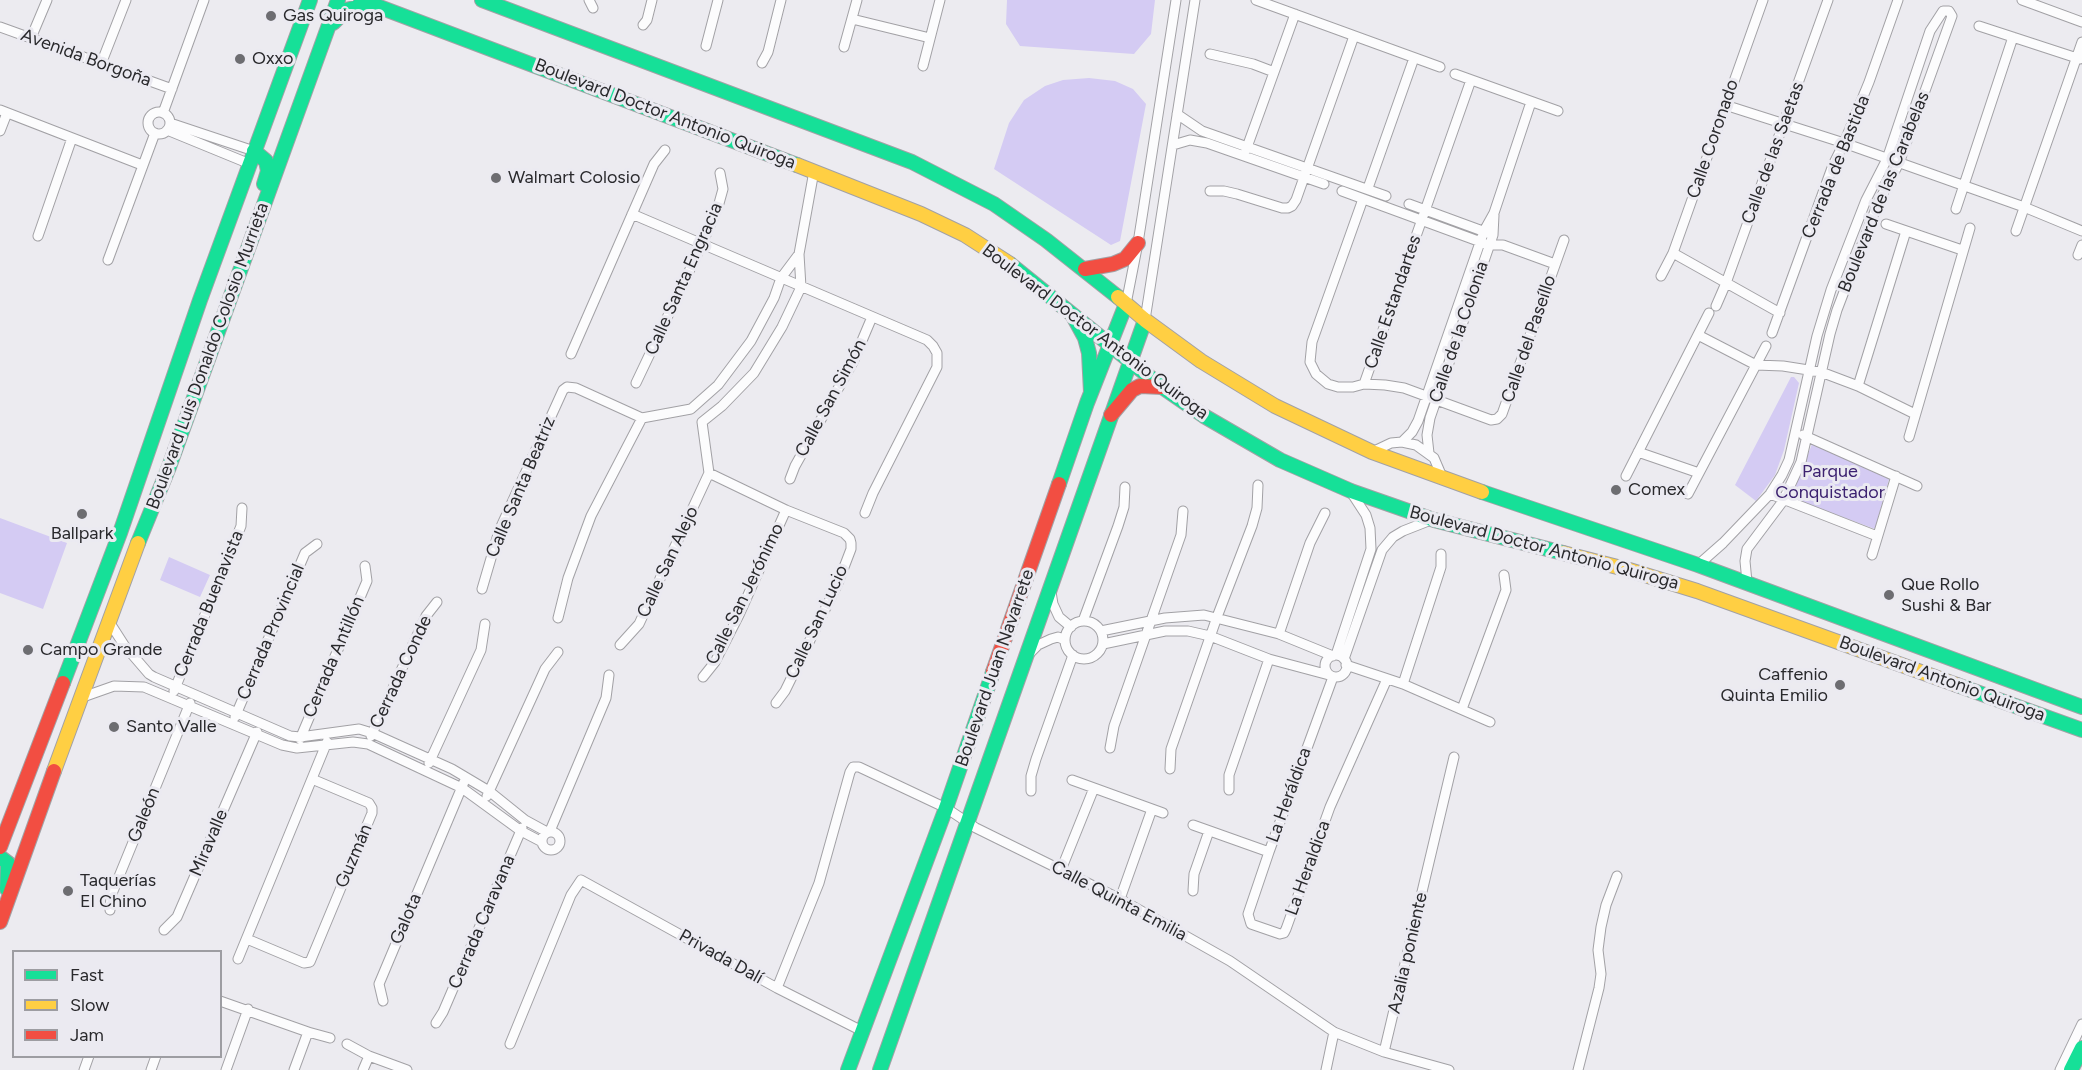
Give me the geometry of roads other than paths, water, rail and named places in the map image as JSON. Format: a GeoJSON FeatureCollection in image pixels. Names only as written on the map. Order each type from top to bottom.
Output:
{"type":"FeatureCollection","features":[{"type":"Feature","properties":{"kind":"main road"},"geometry":{"type":"LineString","coordinates":[[298,0],[304,20]]}},
{"type":"Feature","properties":{"kind":"main road","name":"Boulevard Luis Donaldo Colosio Murrieta"},"geometry":{"type":"LineString","coordinates":[[0,847],[120,532],[252,157],[310,0]]}},
{"type":"Feature","properties":{"kind":"main road","name":"Boulevard Luis Donaldo Colosio Murrieta"},"geometry":{"type":"LineString","coordinates":[[0,922],[108,620],[170,467],[338,0]]}},
{"type":"Feature","properties":{"kind":"main road","name":"Boulevard Doctor Antonio Quiroga"},"geometry":{"type":"LineString","coordinates":[[482,0],[912,162],[994,204],[1047,240],[1145,320],[1201,361],[1275,406],[1372,452],[1811,606]]}},
{"type":"Feature","properties":{"kind":"main road"},"geometry":{"type":"LineString","coordinates":[[327,30],[346,10],[366,2]]}},
{"type":"Feature","properties":{"kind":"main road","name":"Boulevard Doctor Antonio Quiroga"},"geometry":{"type":"LineString","coordinates":[[366,2],[814,171],[921,214],[965,235],[1001,257],[1071,311],[1162,387],[1204,416],[1280,460],[1351,491],[1434,520],[1629,570],[1802,629]]}},
{"type":"Feature","properties":{"kind":"main road"},"geometry":{"type":"LineString","coordinates":[[247,250],[246,239],[268,171],[266,161],[252,157]]}},
{"type":"Feature","properties":{"kind":"main road"},"geometry":{"type":"LineString","coordinates":[[1085,269],[1101,268],[1119,262],[1125,259],[1138,243]]}},
{"type":"Feature","properties":{"kind":"main road","name":"Boulevard Juan Navarrete"},"geometry":{"type":"LineString","coordinates":[[848,1070],[946,808],[1093,388],[1126,304]]}},
{"type":"Feature","properties":{"kind":"main road"},"geometry":{"type":"LineString","coordinates":[[1071,311],[1089,353],[1093,388],[1103,382],[1108,383],[1118,396]]}},
{"type":"Feature","properties":{"kind":"main road"},"geometry":{"type":"LineString","coordinates":[[194,320],[206,327],[208,333],[207,360]]}},
{"type":"Feature","properties":{"kind":"main road","name":"Boulevard Juan Navarrete"},"geometry":{"type":"LineString","coordinates":[[880,1070],[1145,320]]}},
{"type":"Feature","properties":{"kind":"main road"},"geometry":{"type":"LineString","coordinates":[[1112,415],[1132,390],[1140,386],[1162,387]]}},
{"type":"Feature","properties":{"kind":"main road"},"geometry":{"type":"LineString","coordinates":[[120,532],[122,549],[132,558]]}},
{"type":"Feature","properties":{"kind":"main road","name":"Boulevard Antonio Quiroga"},"geometry":{"type":"LineString","coordinates":[[1811,606],[2082,707]]}},
{"type":"Feature","properties":{"kind":"main road"},"geometry":{"type":"LineString","coordinates":[[1772,618],[1791,620],[1826,630],[1837,616]]}},
{"type":"Feature","properties":{"kind":"main road","name":"Boulevard Antonio Quiroga"},"geometry":{"type":"LineString","coordinates":[[1802,629],[2082,730]]}},
{"type":"Feature","properties":{"kind":"main road"},"geometry":{"type":"LineString","coordinates":[[16,805],[15,834],[28,844]]}},
{"type":"Feature","properties":{"kind":"main road"},"geometry":{"type":"LineString","coordinates":[[0,857],[8,863],[9,898]]}},
{"type":"Feature","properties":{"kind":"main road"},"geometry":{"type":"LineString","coordinates":[[2071,1070],[2081,1049]]}},
{"type":"Feature","properties":{"kind":"street"},"geometry":{"type":"LineString","coordinates":[[31,38],[47,0]]}},
{"type":"Feature","properties":{"kind":"street"},"geometry":{"type":"LineString","coordinates":[[101,64],[126,0]]}},
{"type":"Feature","properties":{"kind":"street"},"geometry":{"type":"LineString","coordinates":[[163,113],[204,0]]}},
{"type":"Feature","properties":{"kind":"street"},"geometry":{"type":"LineString","coordinates":[[643,25],[652,0]]}},
{"type":"Feature","properties":{"kind":"street"},"geometry":{"type":"LineString","coordinates":[[706,46],[718,0]]}},
{"type":"Feature","properties":{"kind":"street"},"geometry":{"type":"LineString","coordinates":[[762,63],[768,52],[781,0]]}},
{"type":"Feature","properties":{"kind":"street"},"geometry":{"type":"LineString","coordinates":[[844,47],[857,0]]}},
{"type":"Feature","properties":{"kind":"street"},"geometry":{"type":"LineString","coordinates":[[923,66],[940,0]]}},
{"type":"Feature","properties":{"kind":"street"},"geometry":{"type":"LineString","coordinates":[[1126,304],[1138,243],[1176,0]]}},
{"type":"Feature","properties":{"kind":"street"},"geometry":{"type":"LineString","coordinates":[[1145,320],[1195,0]]}},
{"type":"Feature","properties":{"kind":"street"},"geometry":{"type":"LineString","coordinates":[[1256,0],[1440,67]]}},
{"type":"Feature","properties":{"kind":"street","name":"Calle Coronado"},"geometry":{"type":"LineString","coordinates":[[1661,276],[1673,253],[1763,0]]}},
{"type":"Feature","properties":{"kind":"street","name":"Calle de las Saetas"},"geometry":{"type":"LineString","coordinates":[[1698,335],[1726,283],[1828,0]]}},
{"type":"Feature","properties":{"kind":"street","name":"Cerrada de Bastida"},"geometry":{"type":"LineString","coordinates":[[1772,333],[1833,165],[1869,82],[1898,0]]}},
{"type":"Feature","properties":{"kind":"street"},"geometry":{"type":"LineString","coordinates":[[2022,0],[2082,22]]}},
{"type":"Feature","properties":{"kind":"street","name":"Boulevard de las Carabelas"},"geometry":{"type":"LineString","coordinates":[[1698,565],[1723,543],[1770,494],[1789,460],[1823,312],[1866,200],[1887,159],[1930,31],[1943,11],[1949,11],[1952,16],[1899,163],[1878,203],[1837,310],[1801,462],[1783,501],[1747,549],[1745,561],[1747,582]]}},
{"type":"Feature","properties":{"kind":"street"},"geometry":{"type":"LineString","coordinates":[[1246,151],[1295,14]]}},
{"type":"Feature","properties":{"kind":"street"},"geometry":{"type":"LineString","coordinates":[[852,19],[930,38]]}},
{"type":"Feature","properties":{"kind":"street"},"geometry":{"type":"LineString","coordinates":[[1979,26],[2079,59]]}},
{"type":"Feature","properties":{"kind":"street","name":"Avenida Borgoña"},"geometry":{"type":"LineString","coordinates":[[0,27],[172,89]]}},
{"type":"Feature","properties":{"kind":"street"},"geometry":{"type":"LineString","coordinates":[[1210,191],[1231,192],[1288,208],[1296,200],[1354,36]]}},
{"type":"Feature","properties":{"kind":"street"},"geometry":{"type":"LineString","coordinates":[[1956,209],[2013,37]]}},
{"type":"Feature","properties":{"kind":"street"},"geometry":{"type":"LineString","coordinates":[[2016,231],[2079,59],[2082,42]]}},
{"type":"Feature","properties":{"kind":"street"},"geometry":{"type":"LineString","coordinates":[[1210,54],[1253,64],[1274,72]]}},
{"type":"Feature","properties":{"kind":"street"},"geometry":{"type":"LineString","coordinates":[[1368,188],[1414,58]]}},
{"type":"Feature","properties":{"kind":"street"},"geometry":{"type":"LineString","coordinates":[[1455,74],[1558,111]]}},
{"type":"Feature","properties":{"kind":"street","name":"Calle Estandartes"},"geometry":{"type":"LineString","coordinates":[[1364,384],[1471,80]]}},
{"type":"Feature","properties":{"kind":"street","name":"Calle de la Colonia"},"geometry":{"type":"LineString","coordinates":[[1443,478],[1438,464],[1429,453],[1428,426],[1531,102]]}},
{"type":"Feature","properties":{"kind":"street"},"geometry":{"type":"LineString","coordinates":[[1725,105],[1844,143],[2024,207],[2082,231]]}},
{"type":"Feature","properties":{"kind":"street"},"geometry":{"type":"LineString","coordinates":[[0,132],[4,111],[142,165]]}},
{"type":"Feature","properties":{"kind":"street"},"geometry":{"type":"LineString","coordinates":[[155,113],[163,113],[168,118],[168,127],[161,134],[155,133],[148,125],[150,118],[155,113]]}},
{"type":"Feature","properties":{"kind":"street"},"geometry":{"type":"LineString","coordinates":[[1177,114],[1201,136],[1246,151],[1308,167],[1386,195]]}},
{"type":"Feature","properties":{"kind":"street"},"geometry":{"type":"LineString","coordinates":[[168,127],[207,134],[252,157]]}},
{"type":"Feature","properties":{"kind":"street"},"geometry":{"type":"LineString","coordinates":[[168,127],[202,146],[252,157]]}},
{"type":"Feature","properties":{"kind":"street"},"geometry":{"type":"LineString","coordinates":[[108,260],[155,133]]}},
{"type":"Feature","properties":{"kind":"street"},"geometry":{"type":"LineString","coordinates":[[202,146],[207,134]]}},
{"type":"Feature","properties":{"kind":"street"},"geometry":{"type":"LineString","coordinates":[[1173,145],[1201,136]]}},
{"type":"Feature","properties":{"kind":"street"},"geometry":{"type":"LineString","coordinates":[[38,236],[72,138]]}},
{"type":"Feature","properties":{"kind":"street"},"geometry":{"type":"LineString","coordinates":[[571,354],[654,164],[665,150]]}},
{"type":"Feature","properties":{"kind":"street"},"geometry":{"type":"LineString","coordinates":[[1246,151],[1324,184]]}},
{"type":"Feature","properties":{"kind":"street"},"geometry":{"type":"LineString","coordinates":[[702,422],[722,406],[754,373],[782,327],[801,287],[799,254],[814,171]]}},
{"type":"Feature","properties":{"kind":"street","name":"Calle Santa Engracia"},"geometry":{"type":"LineString","coordinates":[[636,383],[702,244],[723,189],[720,173]]}},
{"type":"Feature","properties":{"kind":"street","name":"Calle Estandartes"},"geometry":{"type":"LineString","coordinates":[[1342,191],[1485,243],[1503,245],[1555,264]]}},
{"type":"Feature","properties":{"kind":"street","name":"Calle del Paseíllo"},"geometry":{"type":"LineString","coordinates":[[1363,199],[1309,355],[1316,374],[1328,384],[1345,388],[1364,384],[1385,385],[1437,399],[1491,420],[1500,417],[1564,240]]}},
{"type":"Feature","properties":{"kind":"street","name":"Calle Estandartes"},"geometry":{"type":"LineString","coordinates":[[1409,204],[1488,233],[1503,245]]}},
{"type":"Feature","properties":{"kind":"street"},"geometry":{"type":"LineString","coordinates":[[632,214],[927,340],[933,346],[937,353],[937,367],[873,493],[866,513]]}},
{"type":"Feature","properties":{"kind":"street"},"geometry":{"type":"LineString","coordinates":[[1886,224],[1962,250]]}},
{"type":"Feature","properties":{"kind":"street"},"geometry":{"type":"LineString","coordinates":[[1909,437],[1970,228]]}},
{"type":"Feature","properties":{"kind":"street"},"geometry":{"type":"LineString","coordinates":[[1858,386],[1906,231]]}},
{"type":"Feature","properties":{"kind":"street","name":"Calle de la Colonia"},"geometry":{"type":"LineString","coordinates":[[1402,442],[1415,427],[1485,243]]}},
{"type":"Feature","properties":{"kind":"street"},"geometry":{"type":"LineString","coordinates":[[2078,255],[2082,245]]}},
{"type":"Feature","properties":{"kind":"street"},"geometry":{"type":"LineString","coordinates":[[1673,253],[1780,313]]}},
{"type":"Feature","properties":{"kind":"street"},"geometry":{"type":"LineString","coordinates":[[558,618],[568,578],[591,516],[642,418],[691,409],[718,385],[751,341],[774,298],[781,278],[799,254]]}},
{"type":"Feature","properties":{"kind":"street","name":"Calle San Simón"},"geometry":{"type":"LineString","coordinates":[[790,479],[853,362],[872,317]]}},
{"type":"Feature","properties":{"kind":"street"},"geometry":{"type":"LineString","coordinates":[[1626,476],[1698,335],[1756,365],[1783,366],[1821,372],[1858,386],[1915,414]]}},
{"type":"Feature","properties":{"kind":"street"},"geometry":{"type":"LineString","coordinates":[[1688,494],[1766,346]]}},
{"type":"Feature","properties":{"kind":"street","name":"Calle Santa Beatriz"},"geometry":{"type":"LineString","coordinates":[[482,589],[499,531],[560,395],[567,387],[576,388],[642,418]]}},
{"type":"Feature","properties":{"kind":"street"},"geometry":{"type":"LineString","coordinates":[[691,409],[702,422],[709,473],[786,510]]}},
{"type":"Feature","properties":{"kind":"street"},"geometry":{"type":"LineString","coordinates":[[1795,433],[1917,486]]}},
{"type":"Feature","properties":{"kind":"street"},"geometry":{"type":"LineString","coordinates":[[1372,452],[1391,443],[1402,442],[1416,445],[1429,453]]}},
{"type":"Feature","properties":{"kind":"street"},"geometry":{"type":"LineString","coordinates":[[1638,452],[1699,473]]}},
{"type":"Feature","properties":{"kind":"street","name":"Calle San Alejo"},"geometry":{"type":"LineString","coordinates":[[620,645],[639,624],[709,473]]}},
{"type":"Feature","properties":{"kind":"street"},"geometry":{"type":"LineString","coordinates":[[1872,555],[1896,476]]}},
{"type":"Feature","properties":{"kind":"street"},"geometry":{"type":"LineString","coordinates":[[1170,769],[1170,749],[1252,526],[1257,508],[1258,485]]}},
{"type":"Feature","properties":{"kind":"street"},"geometry":{"type":"LineString","coordinates":[[1083,621],[1093,624],[1101,631],[1102,644],[1100,650],[1091,658],[1085,659],[1073,655],[1065,640],[1071,627],[1083,621],[1124,507],[1125,487]]}},
{"type":"Feature","properties":{"kind":"street"},"geometry":{"type":"LineString","coordinates":[[1102,644],[1179,630],[1210,636],[1269,659],[1331,676],[1341,676],[1344,673],[1340,659],[1372,540],[1366,515],[1351,491]]}},
{"type":"Feature","properties":{"kind":"street"},"geometry":{"type":"LineString","coordinates":[[1770,494],[1877,536]]}},
{"type":"Feature","properties":{"kind":"street","name":"Cerrada Buenavista"},"geometry":{"type":"LineString","coordinates":[[171,698],[242,526],[242,508]]}},
{"type":"Feature","properties":{"kind":"street","name":"Calle San Lucio"},"geometry":{"type":"LineString","coordinates":[[776,703],[785,691],[838,583],[851,549],[850,539],[844,534],[786,510]]}},
{"type":"Feature","properties":{"kind":"street","name":"Calle San Jerónimo"},"geometry":{"type":"LineString","coordinates":[[703,677],[715,662],[739,615],[786,510]]}},
{"type":"Feature","properties":{"kind":"street"},"geometry":{"type":"LineString","coordinates":[[1110,748],[1114,726],[1181,535],[1183,511]]}},
{"type":"Feature","properties":{"kind":"street"},"geometry":{"type":"LineString","coordinates":[[1279,634],[1310,543],[1325,513]]}},
{"type":"Feature","properties":{"kind":"street"},"geometry":{"type":"LineString","coordinates":[[1340,659],[1386,544],[1403,531],[1434,520]]}},
{"type":"Feature","properties":{"kind":"street"},"geometry":{"type":"LineString","coordinates":[[1372,540],[1386,544]]}},
{"type":"Feature","properties":{"kind":"street","name":"Cerrada Provincial"},"geometry":{"type":"LineString","coordinates":[[232,724],[304,553],[317,544]]}},
{"type":"Feature","properties":{"kind":"street"},"geometry":{"type":"LineString","coordinates":[[1403,684],[1441,567],[1440,554]]}},
{"type":"Feature","properties":{"kind":"street","name":"Cerrada Antillón"},"geometry":{"type":"LineString","coordinates":[[297,748],[300,736],[367,581],[365,566]]}},
{"type":"Feature","properties":{"kind":"street"},"geometry":{"type":"LineString","coordinates":[[1462,709],[1506,590],[1504,575]]}},
{"type":"Feature","properties":{"kind":"street"},"geometry":{"type":"LineString","coordinates":[[1051,588],[1055,611],[1064,623],[1071,627]]}},
{"type":"Feature","properties":{"kind":"street","name":"Cerrada Conde"},"geometry":{"type":"LineString","coordinates":[[368,744],[426,616],[437,602]]}},
{"type":"Feature","properties":{"kind":"street"},"geometry":{"type":"LineString","coordinates":[[1101,631],[1182,615],[1217,616],[1279,634],[1490,722]]}},
{"type":"Feature","properties":{"kind":"street"},"geometry":{"type":"LineString","coordinates":[[80,698],[114,686],[144,687],[255,735],[297,748],[353,742],[368,744],[462,788],[521,831],[542,842],[549,850],[561,843],[557,833],[548,832],[525,820],[489,791],[466,777],[372,733],[358,729],[290,736],[176,688],[149,674],[124,645],[108,620]]}},
{"type":"Feature","properties":{"kind":"street"},"geometry":{"type":"LineString","coordinates":[[425,770],[481,650],[485,624]]}},
{"type":"Feature","properties":{"kind":"street"},"geometry":{"type":"LineString","coordinates":[[1026,658],[1044,641],[1058,637],[1065,640]]}},
{"type":"Feature","properties":{"kind":"street"},"geometry":{"type":"LineString","coordinates":[[483,803],[545,669],[558,652]]}},
{"type":"Feature","properties":{"kind":"street"},"geometry":{"type":"LineString","coordinates":[[1031,791],[1031,776],[1036,759],[1073,655]]}},
{"type":"Feature","properties":{"kind":"street"},"geometry":{"type":"LineString","coordinates":[[1229,790],[1229,775],[1269,659]]}},
{"type":"Feature","properties":{"kind":"street"},"geometry":{"type":"LineString","coordinates":[[1331,676],[1326,671],[1326,662],[1340,659]]}},
{"type":"Feature","properties":{"kind":"street"},"geometry":{"type":"LineString","coordinates":[[144,687],[149,674]]}},
{"type":"Feature","properties":{"kind":"street"},"geometry":{"type":"LineString","coordinates":[[542,842],[606,698],[609,675]]}},
{"type":"Feature","properties":{"kind":"street","name":"La Heráldica"},"geometry":{"type":"LineString","coordinates":[[1248,914],[1331,676]]}},
{"type":"Feature","properties":{"kind":"street","name":"La Heraldica"},"geometry":{"type":"LineString","coordinates":[[1248,914],[1251,924],[1280,934],[1284,933],[1330,807],[1387,679]]}},
{"type":"Feature","properties":{"kind":"street","name":"Galeón"},"geometry":{"type":"LineString","coordinates":[[110,910],[111,896],[194,695]]}},
{"type":"Feature","properties":{"kind":"street","name":"Miravalle"},"geometry":{"type":"LineString","coordinates":[[164,930],[177,917],[260,724]]}},
{"type":"Feature","properties":{"kind":"street"},"geometry":{"type":"LineString","coordinates":[[238,959],[326,745],[329,732]]}},
{"type":"Feature","properties":{"kind":"street","name":"Azalia poniente"},"geometry":{"type":"LineString","coordinates":[[1384,1052],[1454,757]]}},
{"type":"Feature","properties":{"kind":"street","name":"Calle Quinta Emilia"},"geometry":{"type":"LineString","coordinates":[[777,988],[819,883],[850,772],[854,767],[859,767],[946,808],[969,823],[1120,899],[1230,961],[1334,1032],[1384,1052],[1449,1070]]}},
{"type":"Feature","properties":{"kind":"street","name":"Galota"},"geometry":{"type":"LineString","coordinates":[[383,1001],[379,984],[466,777]]}},
{"type":"Feature","properties":{"kind":"street","name":"Guzmán"},"geometry":{"type":"LineString","coordinates":[[247,939],[304,963],[310,962],[372,813],[369,803],[312,779]]}},
{"type":"Feature","properties":{"kind":"street"},"geometry":{"type":"LineString","coordinates":[[1072,780],[1162,813]]}},
{"type":"Feature","properties":{"kind":"street"},"geometry":{"type":"LineString","coordinates":[[1061,870],[1094,788]]}},
{"type":"Feature","properties":{"kind":"street"},"geometry":{"type":"LineString","coordinates":[[1120,899],[1152,809]]}},
{"type":"Feature","properties":{"kind":"street","name":"Cerrada Caravana"},"geometry":{"type":"LineString","coordinates":[[436,1023],[525,820]]}},
{"type":"Feature","properties":{"kind":"street"},"geometry":{"type":"LineString","coordinates":[[1193,825],[1269,852]]}},
{"type":"Feature","properties":{"kind":"street"},"geometry":{"type":"LineString","coordinates":[[1193,891],[1194,874],[1209,831]]}},
{"type":"Feature","properties":{"kind":"street"},"geometry":{"type":"LineString","coordinates":[[1578,1070],[1599,988],[1598,950],[1601,927],[1606,905],[1617,876]]}},
{"type":"Feature","properties":{"kind":"street","name":"Privada Dalí"},"geometry":{"type":"LineString","coordinates":[[510,1044],[571,895],[581,880],[777,988],[862,1031]]}},
{"type":"Feature","properties":{"kind":"street"},"geometry":{"type":"LineString","coordinates":[[222,1002],[330,1038]]}},
{"type":"Feature","properties":{"kind":"street"},"geometry":{"type":"LineString","coordinates":[[226,1070],[248,1009]]}},
{"type":"Feature","properties":{"kind":"street"},"geometry":{"type":"LineString","coordinates":[[2060,1070],[2082,1024]]}},
{"type":"Feature","properties":{"kind":"street"},"geometry":{"type":"LineString","coordinates":[[294,1070],[308,1032]]}},
{"type":"Feature","properties":{"kind":"street"},"geometry":{"type":"LineString","coordinates":[[1326,1070],[1334,1032]]}},
{"type":"Feature","properties":{"kind":"street"},"geometry":{"type":"LineString","coordinates":[[347,1044],[369,1056],[407,1070]]}},
{"type":"Feature","properties":{"kind":"street"},"geometry":{"type":"LineString","coordinates":[[363,1070],[369,1056]]}},
{"type":"Feature","properties":{"kind":"place","name":"Gas Quiroga"},"geometry":{"type":"Point","coordinates":[271,16]}},
{"type":"Feature","properties":{"kind":"place","name":"Oxxo"},"geometry":{"type":"Point","coordinates":[240,59]}},
{"type":"Feature","properties":{"kind":"place","name":"Walmart Colosio"},"geometry":{"type":"Point","coordinates":[496,178]}},
{"type":"Feature","properties":{"kind":"place","name":"Comex"},"geometry":{"type":"Point","coordinates":[1616,490]}},
{"type":"Feature","properties":{"kind":"place","name":"Ballpark"},"geometry":{"type":"Point","coordinates":[82,514]}},
{"type":"Feature","properties":{"kind":"place","name":"Que Rollo Sushi & Bar"},"geometry":{"type":"Point","coordinates":[1889,595]}},
{"type":"Feature","properties":{"kind":"place","name":"Campo Grande"},"geometry":{"type":"Point","coordinates":[28,650]}},
{"type":"Feature","properties":{"kind":"place","name":"Caffenio Quinta Emilio"},"geometry":{"type":"Point","coordinates":[1840,685]}},
{"type":"Feature","properties":{"kind":"place","name":"Santo Valle"},"geometry":{"type":"Point","coordinates":[114,727]}},
{"type":"Feature","properties":{"kind":"place","name":"Taquerías El Chino"},"geometry":{"type":"Point","coordinates":[68,891]}},
{"type":"Feature","properties":{"kind":"park label","name":"Parque Conquistador"},"geometry":{"type":"Point","coordinates":[1830,482]}}]}
